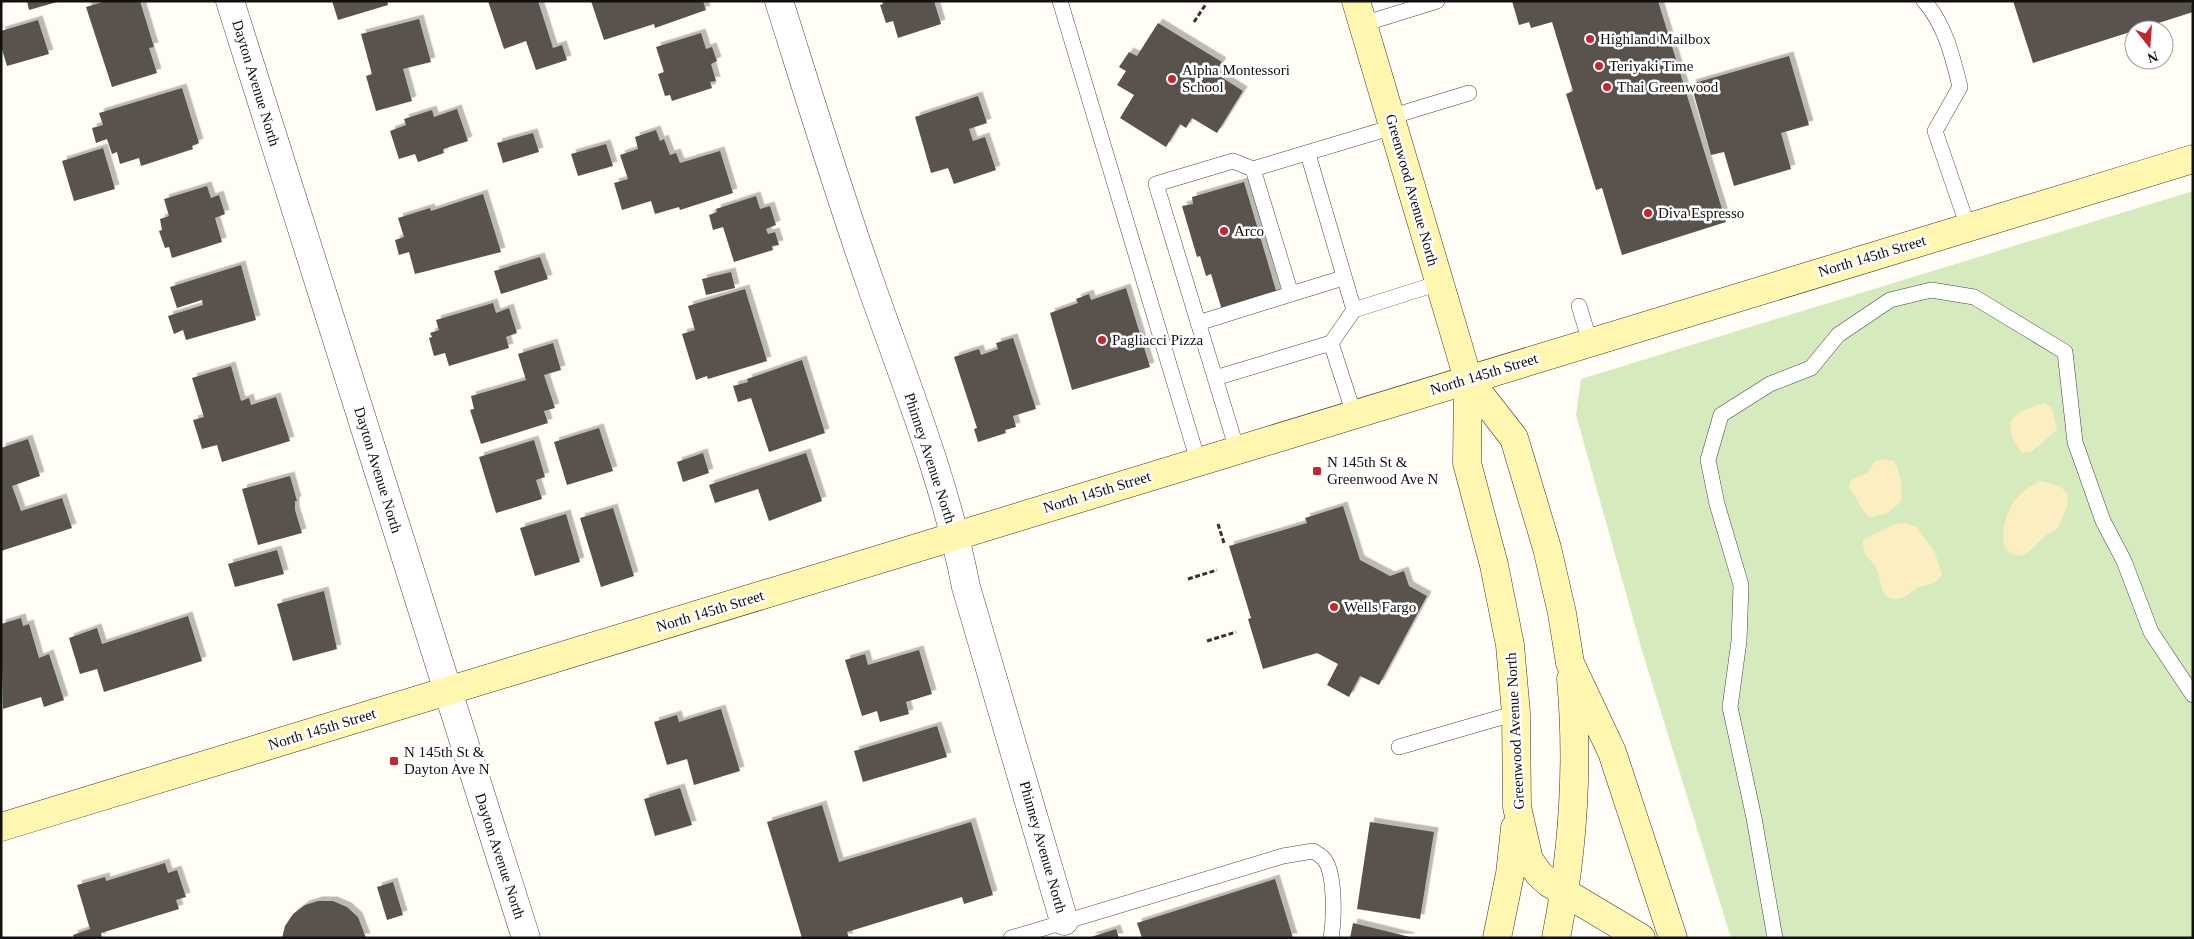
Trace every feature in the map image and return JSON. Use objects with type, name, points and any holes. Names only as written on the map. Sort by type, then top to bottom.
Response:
[{"type":"main road","name":"Greenwood Avenue North","points":[[1359,13],[1468,379],[1467,463],[1504,608],[1510,645],[1516,712],[1517,807],[1529,860],[1539,874],[1641,938]]},
{"type":"main road","name":"North 145th Street","points":[[1,827],[956,536],[1198,460],[2193,159]]},
{"type":"main road","name":"Greenwood Avenue North","points":[[1468,379],[1514,438],[1547,548],[1562,613],[1570,663],[1612,752],[1673,938]]},
{"type":"main road","points":[[1556,938],[1565,892],[1572,831],[1575,770],[1570,663]]},
{"type":"main road","points":[[1497,938],[1510,874],[1517,807]]},
{"type":"street","name":"Dayton Avenue North","points":[[230,1],[526,938]]},
{"type":"street","name":"Phinney Avenue North","points":[[779,1],[866,272],[944,494],[956,536],[966,587],[1064,921]]},
{"type":"lane","points":[[1060,1],[1198,460]]},
{"type":"lane","points":[[1359,13],[1437,1]]},
{"type":"lane","points":[[1924,1],[1934,11],[1952,53],[1960,87],[1935,131],[1968,227]]},
{"type":"lane","points":[[1236,450],[1156,184],[1233,162],[1253,169],[1308,154],[1469,93]]},
{"type":"lane","points":[[1308,154],[1343,278],[1354,310]]},
{"type":"lane","points":[[1253,169],[1292,294]]},
{"type":"lane","points":[[1198,324],[1343,278]]},
{"type":"lane","points":[[1215,378],[1331,343],[1354,310],[1439,283]]},
{"type":"lane","points":[[1775,938],[1754,818],[1730,706],[1739,641],[1741,585],[1717,504],[1708,460],[1721,415],[1770,384],[1812,368],[1838,335],[1890,300],[1931,290],[1974,297],[2065,352],[2075,442],[2103,521],[2124,562],[2151,632],[2193,695]]},
{"type":"lane","points":[[1579,306],[1590,342]]},
{"type":"lane","points":[[1331,343],[1354,414]]},
{"type":"lane","points":[[1399,747],[1516,712]]},
{"type":"lane","points":[[1011,938],[1283,856],[1313,851],[1323,858],[1328,868],[1332,896],[1331,938]]},
{"type":"path","points":[[1194,22],[1206,4]]},
{"type":"path","points":[[1218,524],[1224,543]]},
{"type":"path","points":[[1188,579],[1217,570]]},
{"type":"path","points":[[1207,641],[1236,632]]},
{"type":"green space","points":[[2193,191],[2193,938],[1731,938],[1643,654],[1576,415],[1581,379]]},
{"type":"sand","points":[[2044,403],[2052,408],[2057,430],[2031,452],[2022,453],[2011,433],[2010,426],[2012,420],[2023,411]]},
{"type":"sand","points":[[1884,459],[1894,461],[1898,471],[1901,481],[1901,502],[1886,514],[1869,517],[1863,511],[1849,488],[1851,480],[1868,472],[1875,461]]},
{"type":"sand","points":[[2040,481],[2060,486],[2067,493],[2068,504],[2058,528],[2046,535],[2025,555],[2015,555],[2008,551],[2004,544],[2004,525],[2007,515],[2018,496]]},
{"type":"sand","points":[[1905,523],[1917,527],[1935,553],[1942,575],[1935,582],[1916,588],[1903,598],[1896,599],[1884,593],[1877,570],[1864,551],[1863,540],[1895,524]]},
{"type":"building","points":[[27,1],[57,1],[57,2],[29,10]]},
{"type":"building","points":[[106,1],[140,1],[154,47],[149,48],[157,73],[112,87],[86,7]]},
{"type":"building","points":[[332,1],[387,1],[388,5],[338,20]]},
{"type":"building","points":[[488,1],[538,1],[553,48],[562,45],[567,60],[536,70],[526,41],[504,49]]},
{"type":"building","points":[[591,1],[703,1],[706,10],[655,28],[654,24],[604,40]]},
{"type":"building","points":[[882,1],[934,1],[941,24],[898,38],[893,21],[886,23],[880,5],[883,4]]},
{"type":"building","points":[[1512,1],[1658,1],[1726,222],[1622,255],[1602,188],[1596,190],[1566,94],[1573,91],[1552,22],[1531,28],[1529,22],[1519,25]]},
{"type":"building","points":[[2013,1],[2191,1],[2193,12],[2168,20],[2124,20],[2124,34],[2033,63]]},
{"type":"building","points":[[419,19],[431,62],[403,69],[412,101],[376,111],[366,76],[372,74],[361,34]]},
{"type":"building","points":[[38,20],[49,54],[7,66],[1,46],[1,31]]},
{"type":"building","name":"Alpha Montessori School","points":[[1158,23],[1222,62],[1215,73],[1243,91],[1217,133],[1192,118],[1186,128],[1180,124],[1166,147],[1120,118],[1134,95],[1117,85],[1126,71],[1119,67],[1129,52],[1137,56]]},
{"type":"building","points":[[701,33],[706,49],[712,47],[717,61],[711,64],[716,81],[710,82],[712,88],[672,101],[670,95],[665,96],[658,74],[664,72],[656,47]]},
{"type":"building","points":[[1789,56],[1809,125],[1781,133],[1791,169],[1734,186],[1724,152],[1711,155],[1691,84]]},
{"type":"building","points":[[182,88],[199,143],[192,146],[193,149],[141,166],[139,158],[120,164],[117,152],[112,154],[107,139],[96,143],[92,128],[103,125],[99,113]]},
{"type":"building","points":[[978,96],[987,123],[969,129],[973,141],[985,137],[996,170],[954,184],[948,168],[931,173],[915,117]]},
{"type":"building","points":[[457,109],[468,141],[443,149],[444,153],[418,162],[415,154],[399,159],[390,131],[406,125],[404,119],[432,110],[434,117]]},
{"type":"building","points":[[656,130],[660,141],[664,139],[670,155],[676,153],[680,163],[720,151],[733,193],[680,210],[679,207],[655,214],[651,201],[622,210],[614,183],[628,179],[620,155],[638,149],[635,137]]},
{"type":"building","points":[[533,133],[539,152],[503,163],[497,143]]},
{"type":"building","points":[[606,144],[613,166],[578,176],[571,154]]},
{"type":"building","points":[[103,148],[115,189],[74,201],[62,161]]},
{"type":"building","name":"Arco","points":[[1244,182],[1277,294],[1222,310],[1211,274],[1206,276],[1200,256],[1197,257],[1182,206],[1193,204],[1192,197]]},
{"type":"building","points":[[207,186],[211,198],[219,195],[225,214],[215,218],[222,242],[172,258],[169,247],[165,248],[159,231],[162,230],[160,219],[169,216],[164,199]]},
{"type":"building","points":[[483,194],[501,252],[415,274],[409,252],[399,255],[395,240],[404,237],[398,218],[430,208],[431,211]]},
{"type":"building","points":[[756,196],[760,209],[770,206],[776,225],[766,229],[768,234],[775,232],[779,245],[772,246],[773,250],[734,262],[723,227],[713,230],[709,215],[717,212],[716,209]]},
{"type":"building","points":[[540,257],[548,279],[501,294],[494,271]]},
{"type":"building","points":[[241,265],[256,320],[186,340],[183,330],[174,334],[168,316],[203,305],[202,300],[177,308],[170,287]]},
{"type":"building","points":[[731,272],[735,288],[706,295],[702,279]]},
{"type":"building","points":[[1126,288],[1150,367],[1072,390],[1050,313],[1078,303],[1076,299],[1089,294],[1091,300]]},
{"type":"building","points":[[745,289],[767,361],[708,379],[707,376],[696,380],[682,334],[695,330],[688,306]]},
{"type":"building","points":[[493,303],[496,313],[509,308],[517,333],[506,337],[509,348],[449,366],[445,353],[434,356],[429,338],[432,337],[430,333],[439,330],[436,320]]},
{"type":"building","points":[[1013,338],[1036,409],[1013,416],[1016,427],[1005,430],[1006,433],[978,442],[974,429],[977,428],[954,357],[979,349],[981,355],[998,349],[996,343]]},
{"type":"building","points":[[553,343],[561,370],[544,375],[555,408],[544,411],[548,423],[481,444],[470,410],[474,409],[471,396],[526,380],[518,354]]},
{"type":"building","points":[[802,360],[825,433],[769,452],[751,398],[738,402],[733,386],[748,382],[747,379]]},
{"type":"building","points":[[231,366],[241,401],[249,398],[251,405],[276,397],[290,441],[222,462],[217,445],[202,449],[193,420],[204,417],[192,378]]},
{"type":"building","points":[[599,428],[613,471],[567,485],[554,442]]},
{"type":"building","points":[[28,439],[40,476],[12,486],[21,511],[62,498],[72,528],[1,551],[1,448]]},
{"type":"building","points":[[534,440],[545,477],[536,480],[542,499],[496,513],[479,457]]},
{"type":"building","points":[[703,453],[709,473],[683,482],[677,462]]},
{"type":"building","points":[[806,453],[822,501],[769,521],[758,489],[715,503],[709,485]]},
{"type":"building","points":[[290,476],[297,501],[295,501],[295,510],[302,533],[258,545],[242,489]]},
{"type":"building","name":"Wells Fargo","points":[[1343,506],[1360,560],[1390,576],[1404,571],[1409,586],[1427,596],[1379,685],[1360,676],[1349,697],[1327,685],[1338,664],[1317,653],[1263,669],[1248,619],[1251,618],[1229,546],[1307,523],[1305,518]]},
{"type":"building","points":[[613,508],[634,576],[601,587],[580,518]]},
{"type":"building","points":[[566,514],[580,562],[535,576],[520,528]]},
{"type":"building","points":[[277,550],[284,574],[235,587],[228,564]]},
{"type":"building","points":[[324,591],[337,649],[293,661],[277,604]]},
{"type":"building","points":[[188,616],[202,661],[104,692],[97,669],[80,674],[69,638],[97,628],[102,644]]},
{"type":"building","points":[[21,618],[23,626],[29,624],[39,658],[49,654],[64,700],[44,707],[41,697],[3,709],[1,624]]},
{"type":"building","points":[[919,650],[932,694],[906,702],[909,714],[880,722],[877,711],[862,716],[845,660],[865,654],[868,665]]},
{"type":"building","points":[[721,709],[740,771],[694,785],[687,759],[667,765],[654,722],[677,715],[679,722]]},
{"type":"building","points":[[937,726],[947,757],[863,782],[854,751]]},
{"type":"building","points":[[680,788],[692,825],[655,836],[644,799]]},
{"type":"building","points":[[822,805],[839,862],[971,822],[993,895],[964,904],[962,897],[847,932],[849,938],[802,938],[767,822]]},
{"type":"building","points":[[1370,822],[1434,832],[1420,919],[1357,909]]},
{"type":"building","points":[[165,863],[168,873],[177,870],[186,897],[176,900],[179,909],[101,933],[102,938],[74,938],[73,935],[90,929],[77,885],[105,877],[106,881]]},
{"type":"building","points":[[1275,879],[1293,938],[1142,938],[1137,923]]},
{"type":"building","points":[[393,882],[403,915],[387,920],[377,887]]},
{"type":"building","points":[[318,901],[333,901],[347,907],[358,917],[366,938],[282,938],[285,926],[293,914],[305,905]]},
{"type":"building","points":[[1353,923],[1410,937],[1410,938],[1350,938]]},
{"type":"building","points":[[1116,929],[1119,938],[1091,938],[1091,937]]},
{"type":"place","name":"Highland Mailbox","points":[[1590,39]]},
{"type":"place","name":"Teriyaki Time","points":[[1599,66]]},
{"type":"place","name":"Alpha Montessori School","points":[[1172,79]]},
{"type":"place","name":"Thai Greenwood","points":[[1607,87]]},
{"type":"place","name":"Diva Espresso","points":[[1648,213]]},
{"type":"place","name":"Arco","points":[[1224,231]]},
{"type":"place","name":"Pagliacci Pizza","points":[[1102,340]]},
{"type":"place","name":"N 145th St & Greenwood Ave N","points":[[1317,471]]},
{"type":"place","name":"Wells Fargo","points":[[1334,607]]},
{"type":"place","name":"N 145th St & Dayton Ave N","points":[[394,761]]}]
